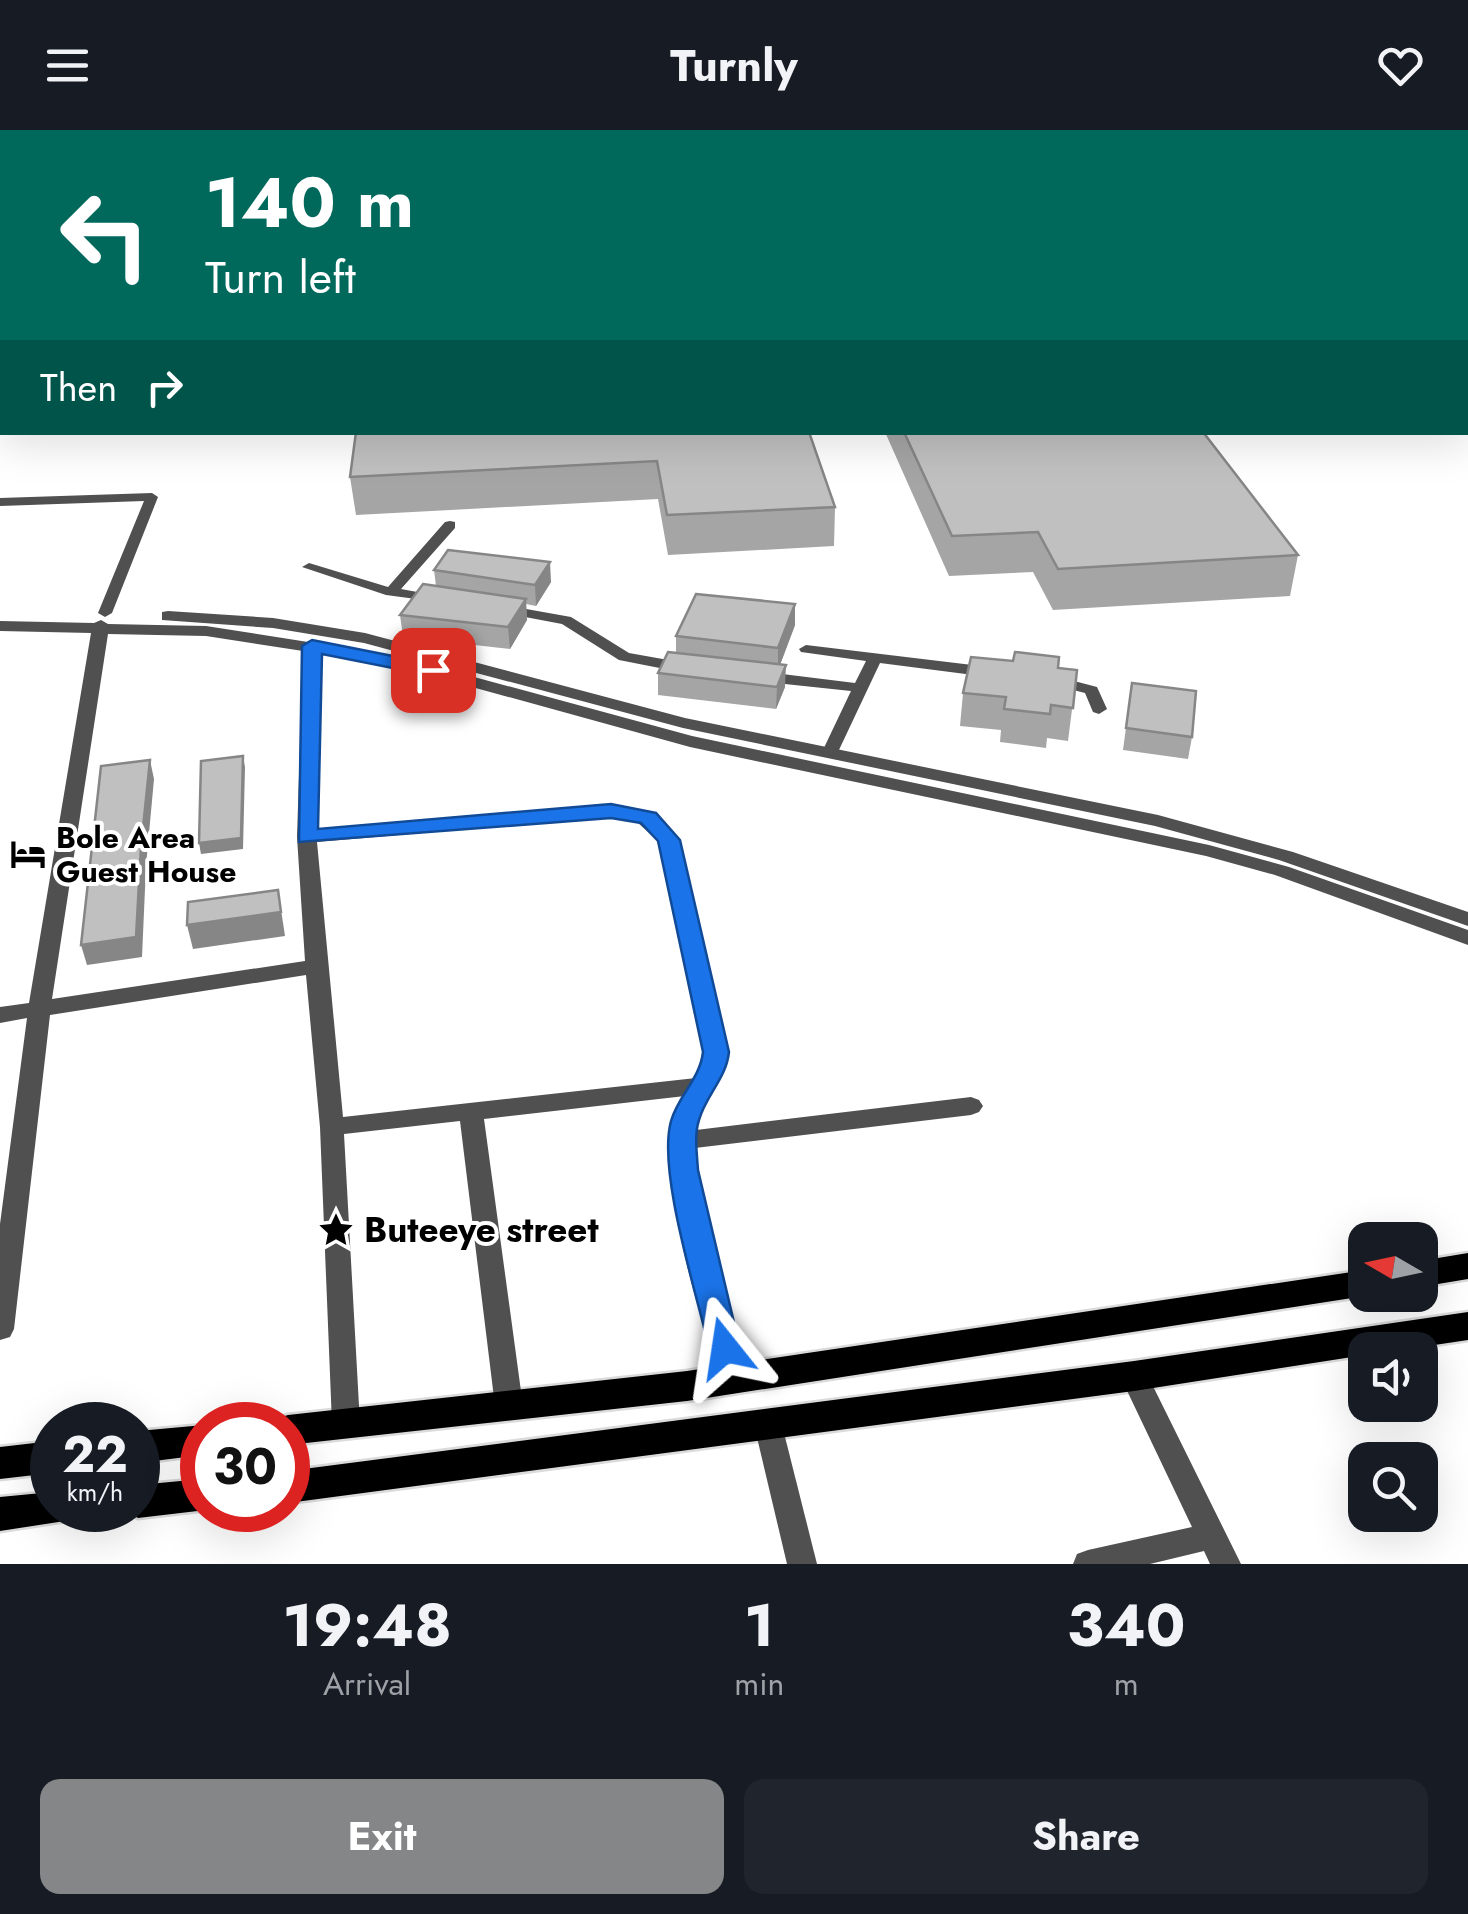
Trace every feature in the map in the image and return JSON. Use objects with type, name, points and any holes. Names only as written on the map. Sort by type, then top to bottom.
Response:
[{"type":"main road","points":[[1438,1271],[1468,1266]]},
{"type":"main road","points":[[310,1428],[734,1379],[1348,1286]]},
{"type":"main road","points":[[310,1485],[1134,1376],[1468,1326]]},
{"type":"main road","points":[[0,1462],[30,1459]]},
{"type":"main road","points":[[0,1514],[30,1512]]},
{"type":"street","points":[[0,613],[103,620],[312,646],[505,688],[690,741],[1209,851],[1282,871],[1468,938]]},
{"type":"street","points":[[0,626],[216,617],[323,629],[683,722],[1158,821],[1286,856],[1468,919]]},
{"type":"street","points":[[0,1329],[38,1009],[103,620]]},
{"type":"street","points":[[312,646],[307,837],[332,1127],[346,1424]]},
{"type":"street","points":[[307,837],[611,811],[648,818],[669,840],[716,1052],[706,1084],[685,1119],[684,1170],[711,1299],[734,1379]]},
{"type":"street","points":[[0,1015],[316,966]]},
{"type":"street","points":[[332,1127],[706,1084]]},
{"type":"street","points":[[682,1142],[971,1106]]},
{"type":"street","points":[[471,1111],[509,1406]]},
{"type":"street","points":[[1134,1376],[1226,1564]]},
{"type":"street","points":[[768,1425],[802,1564]]},
{"type":"street","points":[[1088,1564],[1212,1536]]},
{"type":"lane","points":[[0,502],[152,498],[103,620]]},
{"type":"lane","points":[[391,592],[450,525]]},
{"type":"lane","points":[[308,567],[391,592],[444,600]]},
{"type":"lane","points":[[480,605],[566,620],[608,649],[642,662],[709,671]]},
{"type":"lane","points":[[806,649],[1008,674]]},
{"type":"lane","points":[[830,752],[875,657]]},
{"type":"lane","points":[[747,675],[862,688]]},
{"type":"lane","points":[[1046,680],[1092,690],[1099,709]]},
{"type":"building","points":[[356,435],[810,435],[835,507],[667,515],[657,461],[350,477]]},
{"type":"building","points":[[905,435],[1205,435],[1298,555],[1058,569],[1038,532],[952,536]]},
{"type":"building","points":[[448,550],[550,562],[535,585],[434,570]]},
{"type":"building","points":[[423,584],[526,599],[508,627],[400,615]]},
{"type":"building","points":[[696,594],[795,604],[778,648],[676,636]]},
{"type":"building","points":[[668,652],[786,665],[777,687],[658,673]]},
{"type":"building","points":[[1015,652],[1059,657],[1058,668],[1077,670],[1073,708],[1051,705],[1050,714],[1004,709],[1006,697],[963,693],[971,657],[1013,661]]},
{"type":"building","points":[[1132,683],[1196,691],[1192,737],[1126,728]]},
{"type":"building","points":[[243,756],[241,838],[199,843],[201,761]]},
{"type":"building","points":[[150,760],[136,937],[81,945],[101,766]]},
{"type":"building","points":[[278,890],[281,912],[187,925],[188,902]]},
{"type":"place","name":"Bole Area Guest House","points":[[28,854]]},
{"type":"place","name":"Buteeye street","points":[[336,1230]]},
{"type":"route","points":[[433,670],[312,646],[307,837],[611,811],[633,812],[660,828],[669,840],[716,1052],[714,1067],[685,1119],[682,1142],[684,1170],[725,1348]]}]
